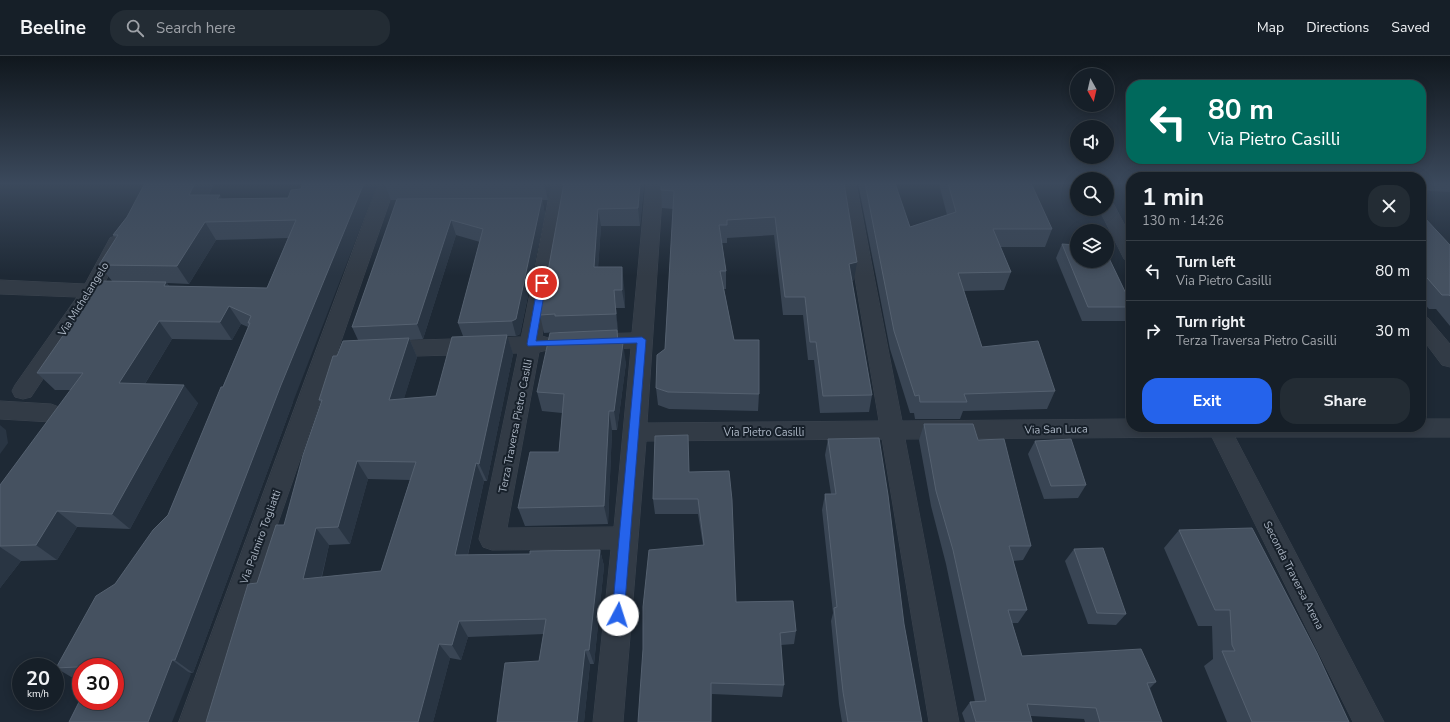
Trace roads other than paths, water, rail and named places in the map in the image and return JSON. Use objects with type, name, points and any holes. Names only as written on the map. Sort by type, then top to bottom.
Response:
[{"type":"street","name":"Via Palmiro Togliatti","points":[[194,722],[327,352],[383,214]]},
{"type":"street","name":"Terza Traversa Pietro Casilli","points":[[548,214],[531,344],[492,539],[625,538]]},
{"type":"street","points":[[608,722],[635,432],[652,214]]},
{"type":"street","points":[[854,214],[944,722]]},
{"type":"street","points":[[1112,216],[1126,245]]},
{"type":"street","name":"Via Michelangelo","points":[[23,391],[90,290],[124,230]]},
{"type":"street","points":[[0,287],[122,291]]},
{"type":"street","points":[[1426,329],[1450,360]]},
{"type":"street","points":[[327,352],[642,340]]},
{"type":"street","points":[[0,410],[51,413]]},
{"type":"street","name":"Via San Luca","points":[[893,431],[1126,428]]},
{"type":"street","points":[[1426,428],[1450,428]]},
{"type":"street","name":"Via Pietro Casilli","points":[[635,432],[893,431]]},
{"type":"street","name":"Seconda Traversa Arena","points":[[1221,432],[1369,722]]}]
